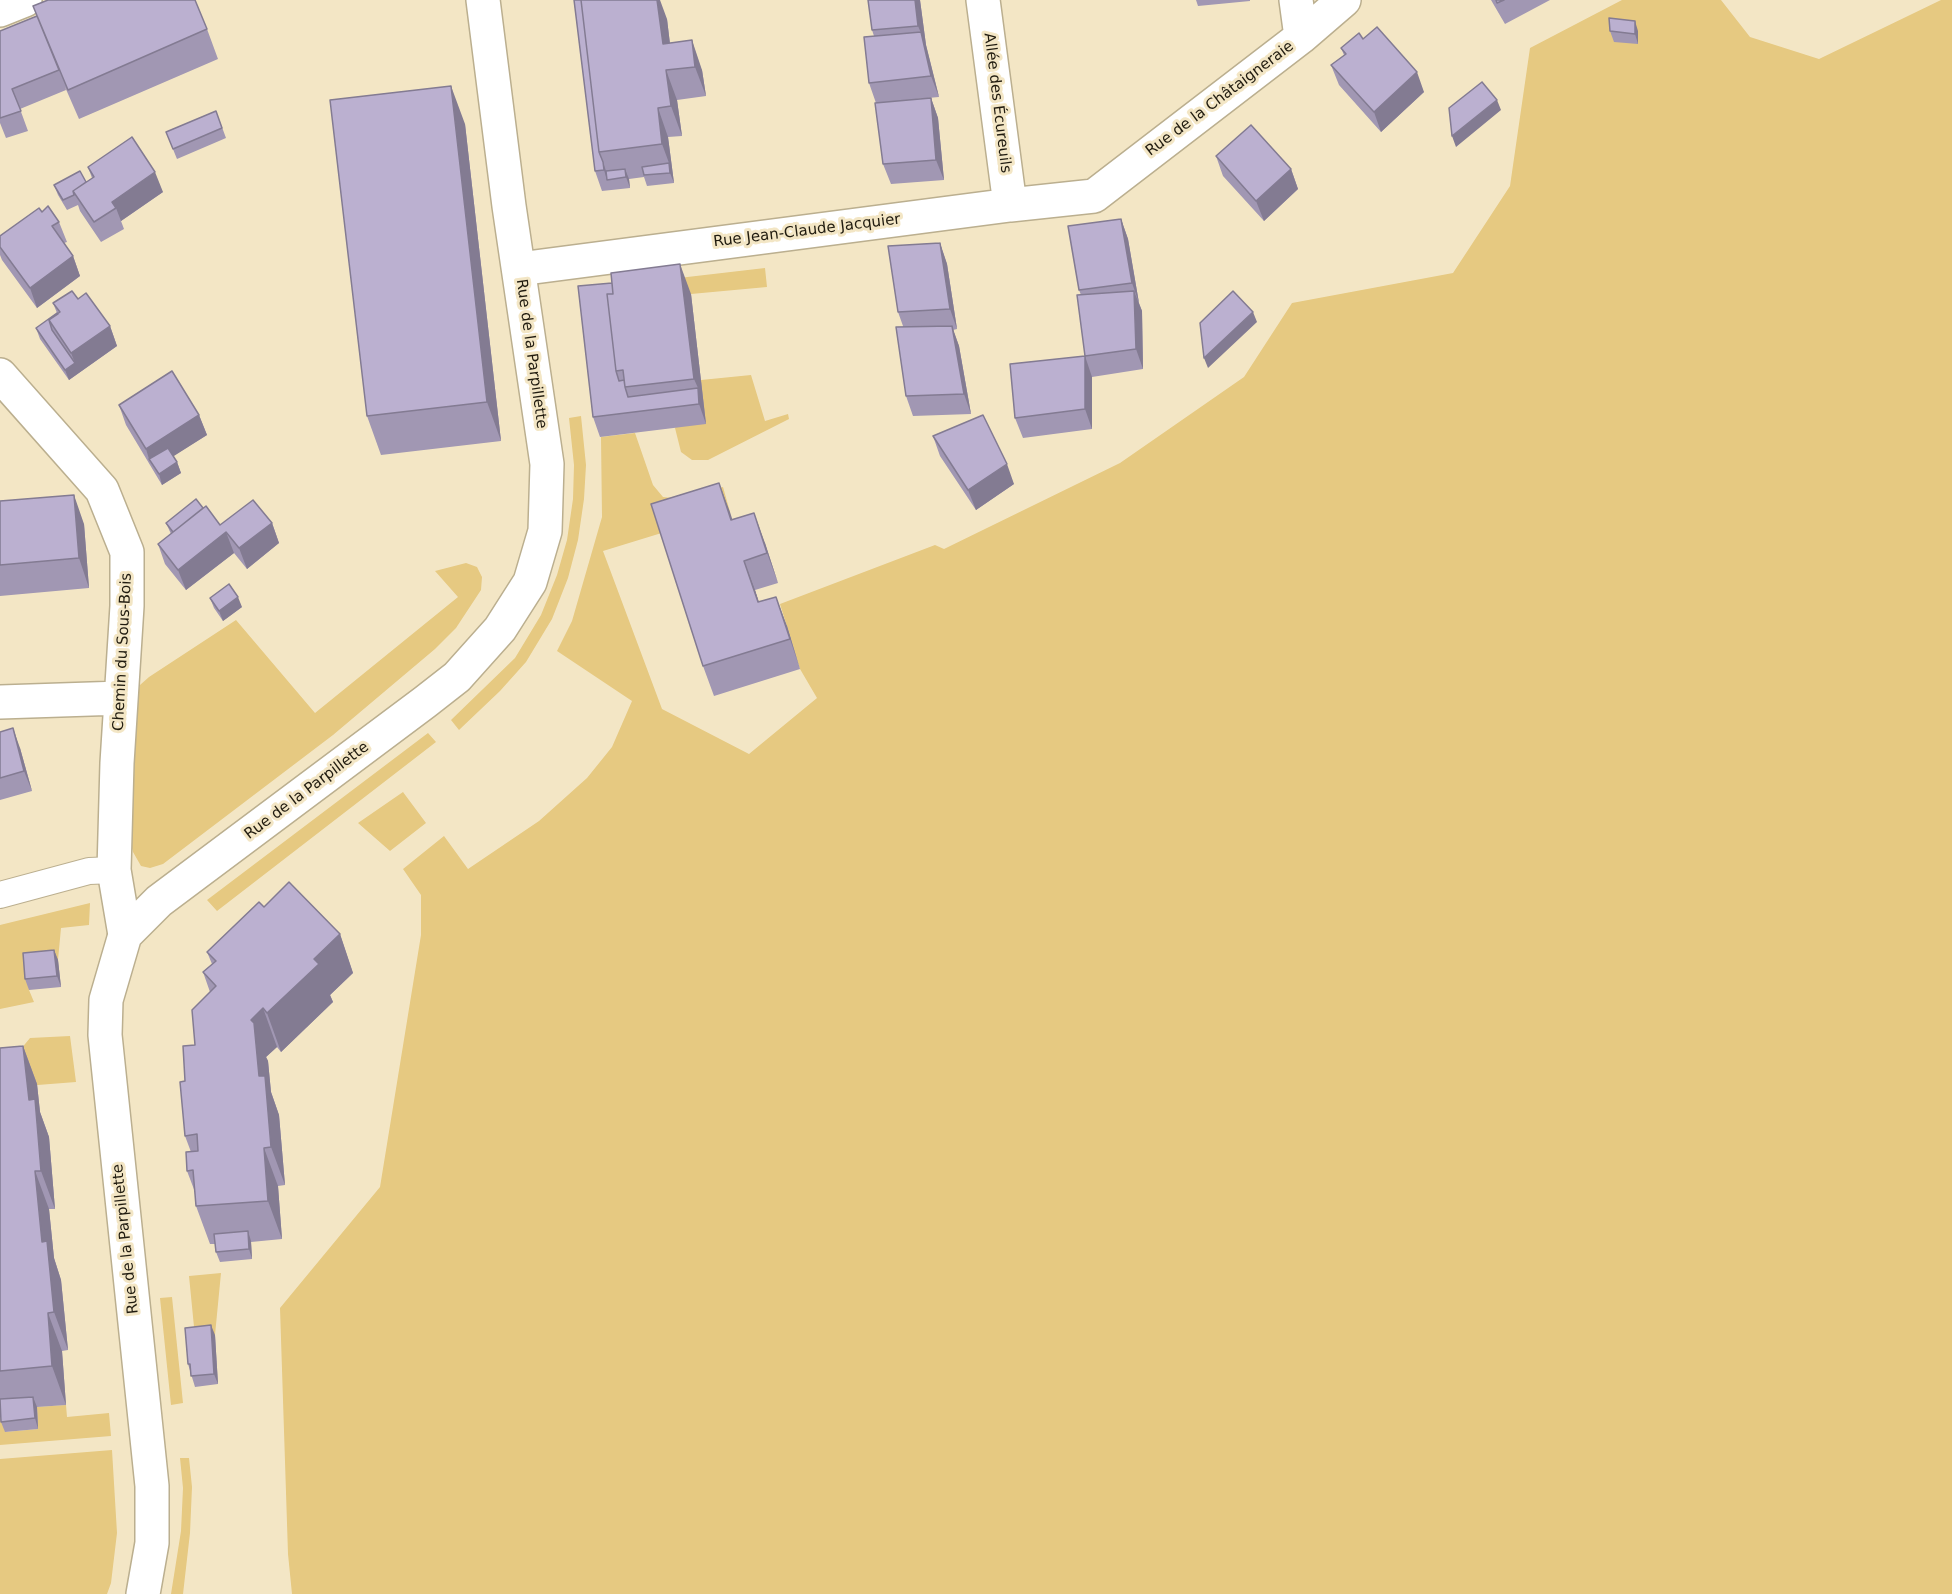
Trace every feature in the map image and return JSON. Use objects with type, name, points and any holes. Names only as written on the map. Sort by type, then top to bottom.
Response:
[{"type":"street","points":[[0,10],[25,0]]},
{"type":"street","name":"Rue de la Parpillette","points":[[143,1594],[152,1543],[152,1486],[105,1035],[106,1000],[125,935],[159,901],[457,677],[500,630],[530,582],[545,531],[547,464],[509,206],[483,0]]},
{"type":"street","name":"Allée des Écureuils","points":[[983,0],[1010,205]]},
{"type":"street","points":[[1296,0],[1301,37]]},
{"type":"street","name":"Rue de la Châtaigneraie","points":[[1094,196],[1301,37],[1344,0]]},
{"type":"street","name":"Rue Jean-Claude Jacquier","points":[[519,269],[1094,196]]},
{"type":"street","name":"Chemin du Sous-Bois","points":[[0,375],[102,490],[127,552],[127,606],[117,763],[114,870],[125,935]]},
{"type":"street","points":[[0,702],[121,699]]},
{"type":"street","points":[[0,895],[89,871],[114,870]]},
{"type":"shaded area","points":[[1622,0],[1721,0],[1750,37],[1819,59],[1941,0],[1952,0],[1952,1594],[292,1594],[288,1554],[280,1308],[380,1187],[421,935],[421,895],[403,869],[444,836],[468,869],[539,821],[587,778],[612,747],[632,701],[557,651],[572,621],[602,517],[601,437],[635,433],[653,485],[663,497],[672,498],[723,487],[730,512],[603,551],[662,709],[749,754],[817,698],[800,669],[780,604],[935,545],[944,549],[1120,463],[1244,377],[1292,303],[1453,273],[1510,186],[1530,48]]},
{"type":"shaded area","points":[[765,268],[767,287],[691,294],[584,289]]},
{"type":"shaded area","points":[[751,375],[765,421],[788,414],[789,419],[708,460],[692,460],[681,452],[675,428],[701,380]]},
{"type":"shaded area","points":[[581,416],[586,465],[584,499],[578,540],[568,578],[552,619],[526,662],[500,691],[459,730],[451,720],[515,658],[541,615],[557,575],[567,540],[573,499],[574,465],[569,418]]},
{"type":"shaded area","points":[[466,563],[477,567],[482,577],[481,590],[456,628],[435,649],[333,735],[163,864],[150,868],[141,866],[133,852],[130,840],[136,702],[140,685],[236,620],[315,713],[458,597],[435,571]]},
{"type":"shaded area","points":[[428,733],[436,742],[217,911],[207,900]]},
{"type":"shaded area","points":[[403,792],[426,823],[390,851],[358,823]]},
{"type":"shaded area","points":[[90,903],[89,925],[61,928],[58,960],[26,964],[29,990],[34,1002],[0,1009],[0,925]]},
{"type":"shaded area","points":[[70,1036],[76,1082],[12,1087],[11,1061],[30,1038]]},
{"type":"shaded area","points":[[221,1273],[215,1335],[195,1337],[189,1276]]},
{"type":"shaded area","points":[[172,1297],[183,1403],[171,1405],[160,1298]]},
{"type":"shaded area","points":[[66,1405],[67,1417],[109,1413],[111,1436],[0,1445],[0,1419],[4,1418],[5,1432],[38,1429],[37,1407]]},
{"type":"shaded area","points":[[112,1450],[117,1533],[111,1583],[107,1594],[0,1594],[0,1459]]},
{"type":"shaded area","points":[[180,1458],[189,1458],[192,1487],[190,1533],[183,1594],[171,1594],[181,1531],[183,1488]]},
{"type":"building","points":[[48,0],[195,0],[207,29],[68,90],[33,6]]},
{"type":"building","points":[[574,0],[581,0],[599,152],[604,170],[595,171]]},
{"type":"building","points":[[581,0],[657,0],[663,44],[692,40],[695,67],[666,70],[671,106],[658,108],[662,144],[599,152]]},
{"type":"building","points":[[868,0],[915,0],[918,26],[872,30]]},
{"type":"building","points":[[37,16],[59,70],[12,89],[21,111],[0,118],[0,31]]},
{"type":"building","points":[[1609,18],[1635,21],[1635,34],[1610,31]]},
{"type":"building","points":[[1377,27],[1417,72],[1374,112],[1331,65],[1346,54],[1341,48],[1359,33],[1363,39]]},
{"type":"building","points":[[921,32],[931,76],[869,83],[864,37]]},
{"type":"building","points":[[1482,82],[1497,100],[1452,136],[1449,108]]},
{"type":"building","points":[[451,86],[487,402],[367,416],[330,100]]},
{"type":"building","points":[[931,98],[936,160],[883,164],[875,103]]},
{"type":"building","points":[[216,111],[222,128],[173,149],[166,132]]},
{"type":"building","points":[[1251,125],[1291,169],[1256,201],[1216,156]]},
{"type":"building","points":[[132,137],[155,172],[112,202],[116,208],[94,222],[73,191],[94,177],[88,167]]},
{"type":"building","points":[[669,163],[670,173],[644,175],[642,167]]},
{"type":"building","points":[[625,169],[626,177],[607,180],[606,171]]},
{"type":"building","points":[[80,171],[86,182],[73,191],[74,195],[63,200],[54,185]]},
{"type":"building","points":[[48,206],[59,222],[52,226],[73,256],[30,288],[0,247],[0,236],[39,208],[42,212]]},
{"type":"building","points":[[1121,219],[1132,283],[1079,290],[1068,226]]},
{"type":"building","points":[[940,243],[950,309],[898,312],[888,246]]},
{"type":"building","points":[[680,264],[694,379],[625,387],[623,370],[616,371],[607,294],[613,294],[611,273]]},
{"type":"building","points":[[612,283],[613,294],[607,294],[616,371],[619,381],[624,380],[628,397],[698,388],[699,404],[593,417],[578,286]]},
{"type":"building","points":[[72,291],[78,299],[86,293],[110,326],[71,353],[49,320],[60,312],[53,303]]},
{"type":"building","points":[[1134,291],[1136,349],[1085,356],[1077,295]]},
{"type":"building","points":[[1233,291],[1253,312],[1204,358],[1200,323]]},
{"type":"building","points":[[57,313],[49,320],[52,330],[75,363],[65,370],[36,328]]},
{"type":"building","points":[[952,326],[964,394],[906,396],[896,327]]},
{"type":"building","points":[[1085,356],[1085,409],[1015,418],[1010,364]]},
{"type":"building","points":[[172,371],[199,415],[146,449],[119,405]]},
{"type":"building","points":[[983,415],[1007,464],[968,490],[933,436]]},
{"type":"building","points":[[168,448],[177,462],[159,474],[149,459]]},
{"type":"building","points":[[719,483],[731,520],[754,513],[767,553],[744,561],[758,602],[776,597],[790,639],[703,666],[651,504]]},
{"type":"building","points":[[74,495],[79,558],[0,565],[0,501]]},
{"type":"building","points":[[196,499],[203,508],[173,532],[166,523]]},
{"type":"building","points":[[253,500],[272,523],[239,548],[226,532],[178,570],[158,544],[206,506],[220,525]]},
{"type":"building","points":[[229,584],[238,597],[219,611],[210,598]]},
{"type":"building","points":[[13,728],[24,771],[0,778],[0,732]]},
{"type":"building","points":[[289,882],[340,934],[314,959],[319,964],[267,1013],[263,1008],[251,1020],[254,1023],[259,1076],[265,1076],[271,1147],[264,1148],[268,1201],[196,1206],[193,1170],[187,1171],[186,1152],[198,1151],[197,1134],[185,1136],[180,1082],[185,1081],[183,1046],[195,1045],[192,1010],[216,986],[203,972],[216,961],[207,952],[259,902],[264,907]]},
{"type":"building","points":[[54,950],[57,976],[25,979],[23,953]]},
{"type":"building","points":[[23,1046],[29,1100],[35,1099],[41,1171],[35,1171],[42,1242],[47,1241],[54,1312],[48,1313],[52,1366],[0,1371],[0,1048]]},
{"type":"building","points":[[248,1231],[249,1249],[216,1252],[214,1234]]},
{"type":"building","points":[[211,1325],[214,1374],[191,1376],[185,1328]]},
{"type":"building","points":[[33,1397],[35,1418],[1,1422],[0,1399]]}]
